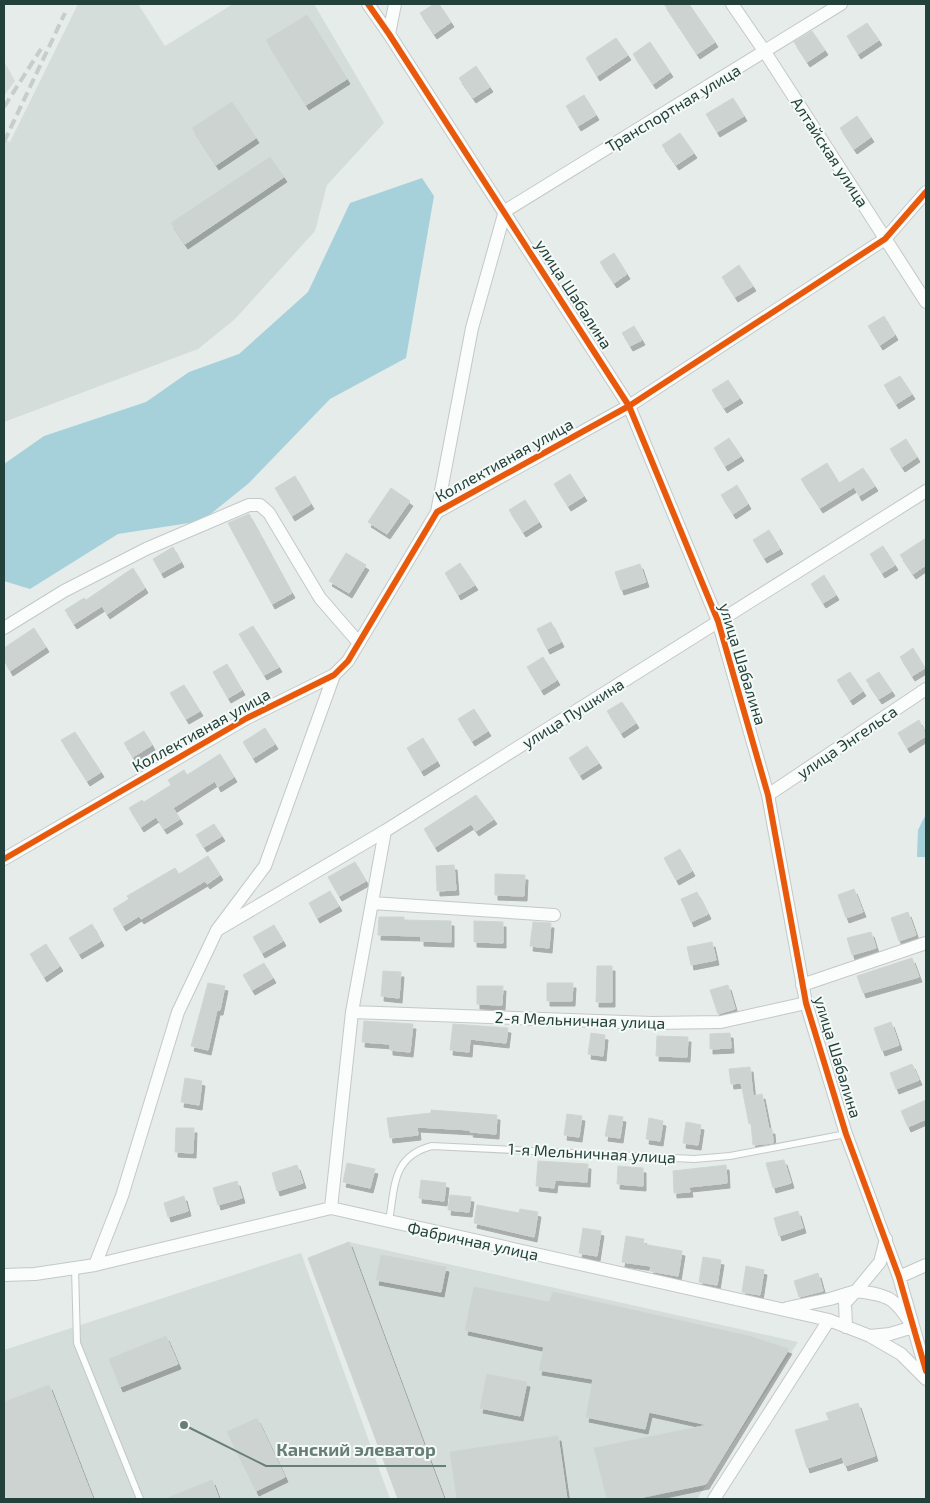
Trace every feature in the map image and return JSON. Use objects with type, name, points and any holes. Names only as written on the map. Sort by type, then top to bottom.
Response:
[{"type":"street","name":"улица Шабалина","points":[[368,4],[505,211],[630,406],[718,621],[768,795],[806,1002],[846,1134],[899,1277],[926,1371]]},
{"type":"street","points":[[389,34],[395,4]]},
{"type":"street","name":"Алтайская улица","points":[[732,4],[926,302]]},
{"type":"street","name":"Транспортная улица","points":[[505,211],[841,4]]},
{"type":"street","name":"Коллективная улица","points":[[4,858],[247,718],[334,675],[348,662],[437,512],[630,406],[886,239],[926,192]]},
{"type":"street","points":[[437,512],[472,328],[505,211]]},
{"type":"street","name":"улица Пушкина","points":[[217,930],[385,831],[926,490]]},
{"type":"street","points":[[4,628],[64,591],[146,549],[249,505],[260,505],[268,513],[320,598],[359,643]]},
{"type":"street","points":[[95,1265],[122,1196],[178,1012],[217,930],[265,866],[334,675]]},
{"type":"street","name":"улица Энгельса","points":[[768,795],[926,689]]},
{"type":"street","points":[[331,1208],[352,1012],[385,831]]},
{"type":"street","points":[[372,903],[554,915]]},
{"type":"street","points":[[802,985],[926,944]]},
{"type":"street","name":"2-я Мельничная улица","points":[[352,1012],[652,1023],[721,1022],[806,1002]]},
{"type":"street","name":"Фабричная улица","points":[[4,1275],[36,1274],[95,1265],[331,1208],[829,1320],[870,1336],[902,1354],[926,1379]]},
{"type":"street","points":[[846,1326],[845,1303],[880,1262],[886,1239]]},
{"type":"street","points":[[899,1277],[926,1265]]},
{"type":"street","points":[[782,1310],[856,1291],[876,1294],[898,1304],[913,1327],[890,1334],[870,1336]]},
{"type":"street","points":[[714,1499],[829,1320]]},
{"type":"lane","name":"1-я Мельничная улица","points":[[388,1222],[399,1169],[406,1158],[417,1150],[432,1146],[694,1159],[730,1156],[846,1134]]},
{"type":"lane","points":[[75,1268],[77,1343],[140,1499]]},
{"type":"shaded area","points":[[78,4],[138,4],[165,46],[233,4],[314,4],[384,123],[327,185],[315,231],[235,319],[198,349],[4,422],[4,140],[10,142]]},
{"type":"shaded area","points":[[4,61],[15,81],[4,96]]},
{"type":"shaded area","points":[[349,1242],[798,1342],[697,1499],[398,1499],[308,1258]]},
{"type":"shaded area","points":[[301,1253],[390,1499],[4,1499],[4,1350]]},
{"type":"water","points":[[422,178],[434,196],[406,358],[330,399],[249,483],[202,521],[118,534],[30,589],[4,581],[4,464],[44,436],[146,402],[189,372],[239,354],[308,292],[350,203]]},
{"type":"water","points":[[926,814],[926,857],[917,857],[918,830]]},
{"type":"building","points":[[434,4],[439,4],[451,22],[434,34],[420,13]]},
{"type":"building","points":[[664,4],[689,4],[715,42],[697,54]]},
{"type":"building","points":[[307,15],[347,79],[306,105],[266,40]]},
{"type":"building","points":[[867,23],[879,40],[858,54],[847,36]]},
{"type":"building","points":[[812,31],[825,50],[807,62],[794,42]]},
{"type":"building","points":[[616,38],[628,55],[597,76],[586,58]]},
{"type":"building","points":[[650,42],[670,72],[653,84],[633,54]]},
{"type":"building","points":[[476,66],[490,87],[473,98],[459,78]]},
{"type":"building","points":[[584,95],[596,115],[578,126],[566,106]]},
{"type":"building","points":[[733,98],[744,116],[717,132],[706,114]]},
{"type":"building","points":[[232,102],[256,138],[216,165],[192,128]]},
{"type":"building","points":[[857,116],[871,137],[854,149],[840,128]]},
{"type":"building","points":[[680,133],[694,153],[676,165],[662,145]]},
{"type":"building","points":[[270,157],[284,177],[185,244],[171,223]]},
{"type":"building","points":[[614,253],[627,274],[614,283],[600,262]]},
{"type":"building","points":[[739,265],[753,286],[735,297],[722,277]]},
{"type":"building","points":[[884,316],[895,335],[880,345],[868,326]]},
{"type":"building","points":[[634,326],[642,340],[630,346],[622,333]]},
{"type":"building","points":[[900,376],[912,394],[896,404],[884,385]]},
{"type":"building","points":[[728,380],[740,398],[724,408],[712,390]]},
{"type":"building","points":[[729,438],[741,456],[725,466],[714,448]]},
{"type":"building","points":[[906,439],[917,457],[902,467],[890,449]]},
{"type":"building","points":[[827,463],[839,483],[863,468],[875,486],[859,496],[854,487],[820,508],[801,479]]},
{"type":"building","points":[[570,474],[584,496],[568,506],[554,484]]},
{"type":"building","points":[[295,476],[311,504],[292,516],[275,488]]},
{"type":"building","points":[[737,485],[748,504],[733,514],[721,495]]},
{"type":"building","points":[[391,488],[410,501],[387,534],[368,522]]},
{"type":"building","points":[[525,500],[539,522],[523,532],[509,510]]},
{"type":"building","points":[[249,514],[292,593],[272,604],[228,523]]},
{"type":"building","points":[[769,530],[780,549],[764,558],[753,540]]},
{"type":"building","points":[[926,538],[926,565],[913,574],[900,555]]},
{"type":"building","points":[[883,546],[895,565],[882,573],[870,554]]},
{"type":"building","points":[[173,547],[181,562],[161,573],[153,559]]},
{"type":"building","points":[[346,553],[366,565],[349,593],[329,581]]},
{"type":"building","points":[[460,563],[475,585],[458,595],[445,573]]},
{"type":"building","points":[[640,564],[646,582],[621,590],[615,572]]},
{"type":"building","points":[[133,568],[145,588],[107,614],[102,606],[74,624],[65,610],[84,598],[86,600]]},
{"type":"building","points":[[824,575],[836,595],[823,603],[811,584]]},
{"type":"building","points":[[551,622],[561,642],[547,649],[537,629]]},
{"type":"building","points":[[253,626],[279,667],[264,675],[239,634]]},
{"type":"building","points":[[34,628],[46,647],[10,671],[4,660],[4,648]]},
{"type":"building","points":[[913,648],[925,668],[912,676],[900,657]]},
{"type":"building","points":[[543,657],[557,680],[541,690],[527,667]]},
{"type":"building","points":[[227,664],[242,690],[228,698],[213,672]]},
{"type":"building","points":[[850,672],[863,691],[850,700],[837,680]]},
{"type":"building","points":[[879,672],[892,691],[879,699],[866,680]]},
{"type":"building","points":[[184,685],[200,711],[186,719],[170,693]]},
{"type":"building","points":[[622,702],[636,723],[621,733],[607,711]]},
{"type":"building","points":[[474,709],[488,731],[472,741],[458,719]]},
{"type":"building","points":[[919,720],[926,736],[907,748],[898,733]]},
{"type":"building","points":[[265,728],[275,744],[253,758],[243,742]]},
{"type":"building","points":[[144,731],[152,745],[133,757],[124,743]]},
{"type":"building","points":[[75,732],[101,772],[87,781],[61,740]]},
{"type":"building","points":[[423,738],[437,761],[421,771],[407,748]]},
{"type":"building","points":[[587,746],[599,763],[580,775],[569,758]]},
{"type":"building","points":[[220,754],[234,777],[218,787],[215,781],[173,808],[180,819],[164,829],[156,817],[141,827],[129,808],[142,800],[144,802],[171,785],[168,780],[184,770],[187,775]]},
{"type":"building","points":[[476,795],[494,819],[476,831],[471,824],[435,847],[424,829]]},
{"type":"building","points":[[214,824],[222,836],[204,847],[196,835]]},
{"type":"building","points":[[680,849],[692,871],[676,880],[664,858]]},
{"type":"building","points":[[208,856],[220,875],[207,884],[205,881],[141,919],[139,916],[123,926],[113,909],[129,899],[127,896],[175,868],[179,874]]},
{"type":"building","points":[[355,862],[366,881],[339,896],[328,877]]},
{"type":"building","points":[[454,865],[456,890],[437,891],[436,866]]},
{"type":"building","points":[[495,874],[525,875],[524,896],[495,895]]},
{"type":"building","points":[[854,889],[863,912],[846,918],[838,895]]},
{"type":"building","points":[[330,891],[339,906],[317,918],[309,903]]},
{"type":"building","points":[[697,892],[708,914],[691,922],[681,899]]},
{"type":"building","points":[[908,912],[916,935],[899,941],[891,918]]},
{"type":"building","points":[[379,917],[404,917],[404,920],[451,921],[451,942],[421,941],[421,936],[378,935]]},
{"type":"building","points":[[474,921],[503,922],[503,943],[474,942]]},
{"type":"building","points":[[533,922],[551,923],[549,948],[530,946]]},
{"type":"building","points":[[92,924],[101,941],[79,954],[69,938]]},
{"type":"building","points":[[274,925],[283,941],[262,953],[253,937]]},
{"type":"building","points":[[871,932],[876,948],[852,955],[847,938]]},
{"type":"building","points":[[712,942],[716,960],[691,965],[687,947]]},
{"type":"building","points":[[46,944],[60,966],[44,977],[30,954]]},
{"type":"building","points":[[912,958],[919,977],[863,993],[857,976]]},
{"type":"building","points":[[264,963],[273,978],[252,990],[243,975]]},
{"type":"building","points":[[597,966],[612,966],[612,1002],[596,1002]]},
{"type":"building","points":[[383,971],[401,972],[399,998],[381,996]]},
{"type":"building","points":[[208,983],[225,986],[220,1010],[217,1010],[208,1050],[191,1046]]},
{"type":"building","points":[[547,983],[573,983],[572,1001],[547,1001]]},
{"type":"building","points":[[728,985],[735,1009],[718,1014],[710,990]]},
{"type":"building","points":[[477,986],[503,986],[502,1005],[477,1004]]},
{"type":"building","points":[[364,1021],[413,1024],[410,1052],[390,1050],[390,1044],[362,1042]]},
{"type":"building","points":[[891,1022],[899,1045],[882,1051],[874,1028]]},
{"type":"building","points":[[453,1024],[508,1028],[506,1043],[470,1039],[469,1052],[450,1050]]},
{"type":"building","points":[[591,1033],[605,1035],[603,1056],[588,1054]]},
{"type":"building","points":[[730,1033],[731,1048],[710,1049],[710,1034]]},
{"type":"building","points":[[657,1036],[688,1037],[687,1057],[656,1056]]},
{"type":"building","points":[[912,1064],[919,1080],[896,1089],[890,1073]]},
{"type":"building","points":[[750,1067],[753,1096],[762,1094],[769,1129],[772,1129],[773,1143],[753,1145],[751,1123],[749,1124],[741,1083],[731,1084],[729,1069]]},
{"type":"building","points":[[185,1078],[202,1081],[199,1105],[181,1102]]},
{"type":"building","points":[[926,1100],[926,1119],[908,1127],[901,1111]]},
{"type":"building","points":[[431,1110],[497,1115],[496,1134],[470,1132],[471,1130],[417,1127],[418,1135],[390,1138],[387,1118],[431,1113]]},
{"type":"building","points":[[567,1114],[582,1116],[579,1137],[564,1135]]},
{"type":"building","points":[[609,1115],[623,1117],[620,1138],[605,1136]]},
{"type":"building","points":[[649,1118],[663,1121],[660,1141],[646,1139]]},
{"type":"building","points":[[686,1122],[701,1125],[698,1145],[683,1143]]},
{"type":"building","points":[[176,1128],[194,1128],[193,1153],[175,1152]]},
{"type":"building","points":[[784,1160],[791,1183],[773,1188],[766,1163]]},
{"type":"building","points":[[538,1161],[588,1164],[587,1182],[555,1180],[554,1188],[536,1186]]},
{"type":"building","points":[[347,1163],[375,1169],[370,1188],[343,1182]]},
{"type":"building","points":[[297,1165],[303,1183],[277,1191],[272,1173]]},
{"type":"building","points":[[726,1165],[727,1183],[689,1187],[690,1192],[674,1193],[673,1171]]},
{"type":"building","points":[[618,1166],[643,1168],[643,1186],[617,1184]]},
{"type":"building","points":[[421,1180],[446,1183],[444,1201],[419,1198]]},
{"type":"building","points":[[237,1181],[242,1198],[218,1205],[213,1188]]},
{"type":"building","points":[[450,1195],[471,1197],[469,1212],[448,1210]]},
{"type":"building","points":[[184,1196],[188,1211],[168,1217],[164,1203]]},
{"type":"building","points":[[477,1205],[519,1213],[520,1209],[538,1212],[534,1237],[474,1223]]},
{"type":"building","points":[[798,1211],[803,1228],[779,1236],[774,1218]]},
{"type":"building","points":[[583,1228],[601,1231],[597,1256],[579,1253]]},
{"type":"building","points":[[626,1236],[644,1239],[643,1244],[682,1251],[678,1276],[650,1271],[651,1266],[622,1262]]},
{"type":"building","points":[[349,1242],[444,1499],[398,1499],[308,1258]]},
{"type":"building","points":[[381,1255],[446,1267],[441,1292],[376,1280]]},
{"type":"building","points":[[703,1257],[721,1260],[717,1285],[699,1282]]},
{"type":"building","points":[[746,1266],[764,1270],[760,1295],[742,1292]]},
{"type":"building","points":[[818,1273],[823,1291],[799,1297],[794,1281]]},
{"type":"building","points":[[474,1287],[549,1302],[553,1292],[749,1336],[789,1349],[706,1484],[634,1499],[607,1499],[594,1448],[708,1425],[649,1412],[645,1429],[586,1417],[593,1379],[539,1370],[544,1347],[465,1330]]},
{"type":"building","points":[[166,1336],[178,1364],[120,1387],[109,1359]]},
{"type":"building","points":[[487,1374],[527,1382],[520,1416],[480,1408]]},
{"type":"building","points":[[49,1385],[93,1499],[7,1499],[4,1492],[4,1402]]},
{"type":"building","points":[[858,1403],[875,1456],[845,1466],[842,1457],[807,1468],[795,1430],[829,1420],[826,1413]]},
{"type":"building","points":[[257,1418],[285,1477],[256,1491],[227,1432]]},
{"type":"building","points":[[558,1436],[567,1499],[457,1499],[450,1452]]},
{"type":"building","points":[[212,1480],[219,1499],[165,1499]]},
{"type":"railway","points":[[4,142],[65,13]]},
{"type":"railway","points":[[4,107],[41,49]]},
{"type":"cycle path","points":[[368,4],[629,406],[718,621],[768,795],[806,1003],[846,1134],[899,1277],[926,1371]]},
{"type":"cycle path","points":[[4,859],[247,718],[334,675],[348,661],[437,512],[629,406],[885,239],[926,192]]},
{"type":"place","name":"Канский элеватор","points":[[184,1425]]}]
